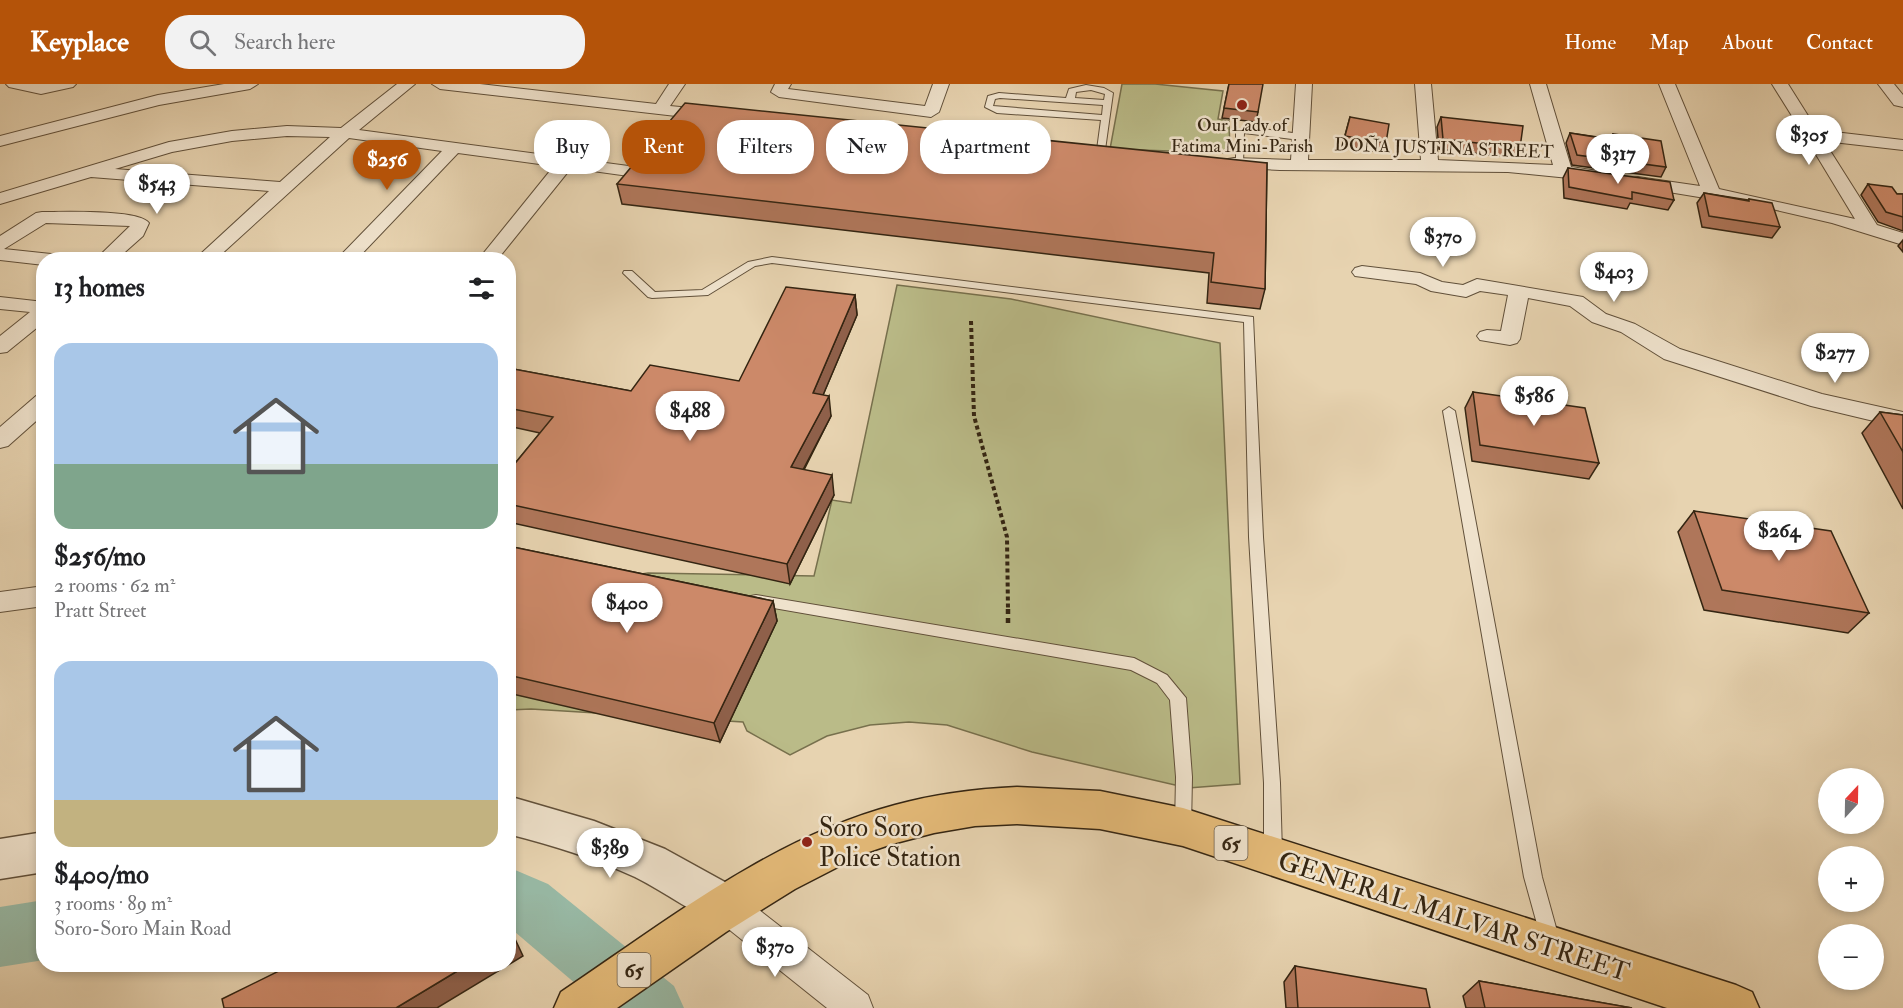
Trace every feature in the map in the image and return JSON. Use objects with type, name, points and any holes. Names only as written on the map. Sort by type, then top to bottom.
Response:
[{"type":"highway","name":"GENERAL MALVAR STREET","points":[[728,907],[789,869],[853,838],[914,819],[979,806],[1040,803],[1102,809],[1183,827],[1736,1008]]},
{"type":"highway","name":"65","points":[[577,1008],[728,907]]},
{"type":"street","points":[[14,84],[41,89],[68,84]]},
{"type":"street","points":[[0,141],[158,100],[250,84]]},
{"type":"street","points":[[211,252],[345,133],[407,84]]},
{"type":"street","points":[[440,84],[730,117]]},
{"type":"street","points":[[660,109],[677,84]]},
{"type":"street","points":[[783,84],[779,92],[931,112],[941,84]]},
{"type":"street","points":[[1299,164],[1304,84]]},
{"type":"street","points":[[1423,84],[1430,164]]},
{"type":"street","points":[[1538,84],[1563,171]]},
{"type":"street","points":[[1667,84],[1711,192]]},
{"type":"street","points":[[1780,84],[1809,134],[1870,228]]},
{"type":"street","points":[[1886,84],[1900,102],[1903,102]]},
{"type":"street","points":[[0,199],[156,150],[219,138],[287,131],[345,133],[534,159]]},
{"type":"street","points":[[1809,134],[1903,145]]},
{"type":"street","points":[[353,252],[454,148]]},
{"type":"street","points":[[1078,156],[1106,157]]},
{"type":"street","name":"DOÑA JUSTINA STREET","points":[[1216,162],[1430,164],[1563,171],[1711,192],[1870,228],[1903,239]]},
{"type":"street","points":[[84,172],[284,187]]},
{"type":"street","points":[[494,252],[557,174]]},
{"type":"street","points":[[0,244],[36,220],[48,216],[130,220],[140,223],[136,232],[113,252]]},
{"type":"street","points":[[0,254],[36,258]]},
{"type":"street","points":[[1362,272],[1420,279],[1438,287],[1466,291],[1477,285],[1576,301],[1599,318],[1628,327],[1672,354],[1819,401],[1903,420]]},
{"type":"street","points":[[1487,336],[1510,339],[1519,291]]},
{"type":"street","points":[[0,303],[36,308]]},
{"type":"street","points":[[0,347],[36,316]]},
{"type":"street","points":[[0,440],[36,408]]},
{"type":"street","points":[[0,602],[36,597]]},
{"type":"street","points":[[516,817],[566,831],[628,853],[703,891],[728,907],[855,1008]]},
{"type":"street","points":[[0,859],[36,853]]},
{"type":"lane","points":[[1105,118],[997,110],[989,107],[991,98],[996,95],[1070,100],[1074,89],[1101,90],[1109,93],[1105,118],[1106,157]]},
{"type":"lane","points":[[1239,163],[1240,131],[1249,130],[1300,137]]},
{"type":"lane","points":[[628,273],[652,295],[704,293],[752,264],[772,260],[1249,319],[1256,537],[1272,783],[1273,857]]},
{"type":"lane","points":[[1449,411],[1533,877],[1552,947]]},
{"type":"lane","points":[[741,597],[1134,664],[1162,679],[1178,698],[1184,777],[1183,827]]},
{"type":"path","points":[[971,321],[974,416],[1007,537],[1009,643]]},
{"type":"green space","points":[[1122,84],[1155,84],[1223,91],[1218,119],[1229,121],[1230,153],[1110,149]]},
{"type":"green space","points":[[897,285],[1011,299],[1220,343],[1240,784],[1188,788],[1032,752],[947,725],[909,722],[870,725],[827,736],[790,755],[747,731],[743,722],[516,710],[516,589],[566,586],[648,573],[814,576],[832,500],[851,503]]},
{"type":"building","name":"Our Lady of Fatima Mini-Parish","points":[[1229,84],[1263,84],[1258,112],[1224,108]]},
{"type":"building","points":[[685,103],[850,120],[826,120],[826,174],[908,174],[908,126],[920,127],[920,174],[1051,174],[1051,141],[1267,163],[1265,289],[1211,282],[1214,253],[617,184],[625,174],[705,174],[705,120],[671,120]]},
{"type":"building","points":[[1350,117],[1389,124],[1386,143],[1345,136]]},
{"type":"building","points":[[1441,117],[1523,126],[1520,148],[1443,139]]},
{"type":"building","points":[[1570,133],[1614,140],[1613,134],[1661,141],[1666,167],[1577,155]]},
{"type":"building","points":[[1568,168],[1670,182],[1674,200],[1632,192],[1632,199],[1569,187]]},
{"type":"building","points":[[1868,184],[1892,187],[1897,194],[1903,194],[1903,217],[1886,212]]},
{"type":"building","points":[[1704,193],[1772,203],[1780,227],[1709,216]]},
{"type":"building","points":[[786,287],[855,295],[813,393],[829,396],[791,467],[832,475],[787,564],[516,506],[516,462],[553,417],[516,410],[516,369],[631,391],[650,365],[739,381]]},
{"type":"building","points":[[1473,392],[1585,408],[1599,463],[1480,445]]},
{"type":"building","points":[[1880,412],[1903,415],[1903,452]]},
{"type":"building","points":[[1694,511],[1831,531],[1869,613],[1722,590]]},
{"type":"building","points":[[516,548],[773,601],[714,723],[516,677]]},
{"type":"building","points":[[1295,966],[1426,989],[1430,1008],[1298,1008]]},
{"type":"building","points":[[277,972],[456,972],[396,1008],[224,1008],[222,999]]},
{"type":"building","points":[[1479,981],[1632,1008],[1485,1008]]},
{"type":"waterway","points":[[516,899],[527,904],[652,1008]]},
{"type":"waterway","points":[[0,937],[36,931]]},
{"type":"place","name":"Our Lady of Fatima Mini-Parish","points":[[1242,105]]},
{"type":"place","name":"Soro Soro Police Station","points":[[807,842]]}]
